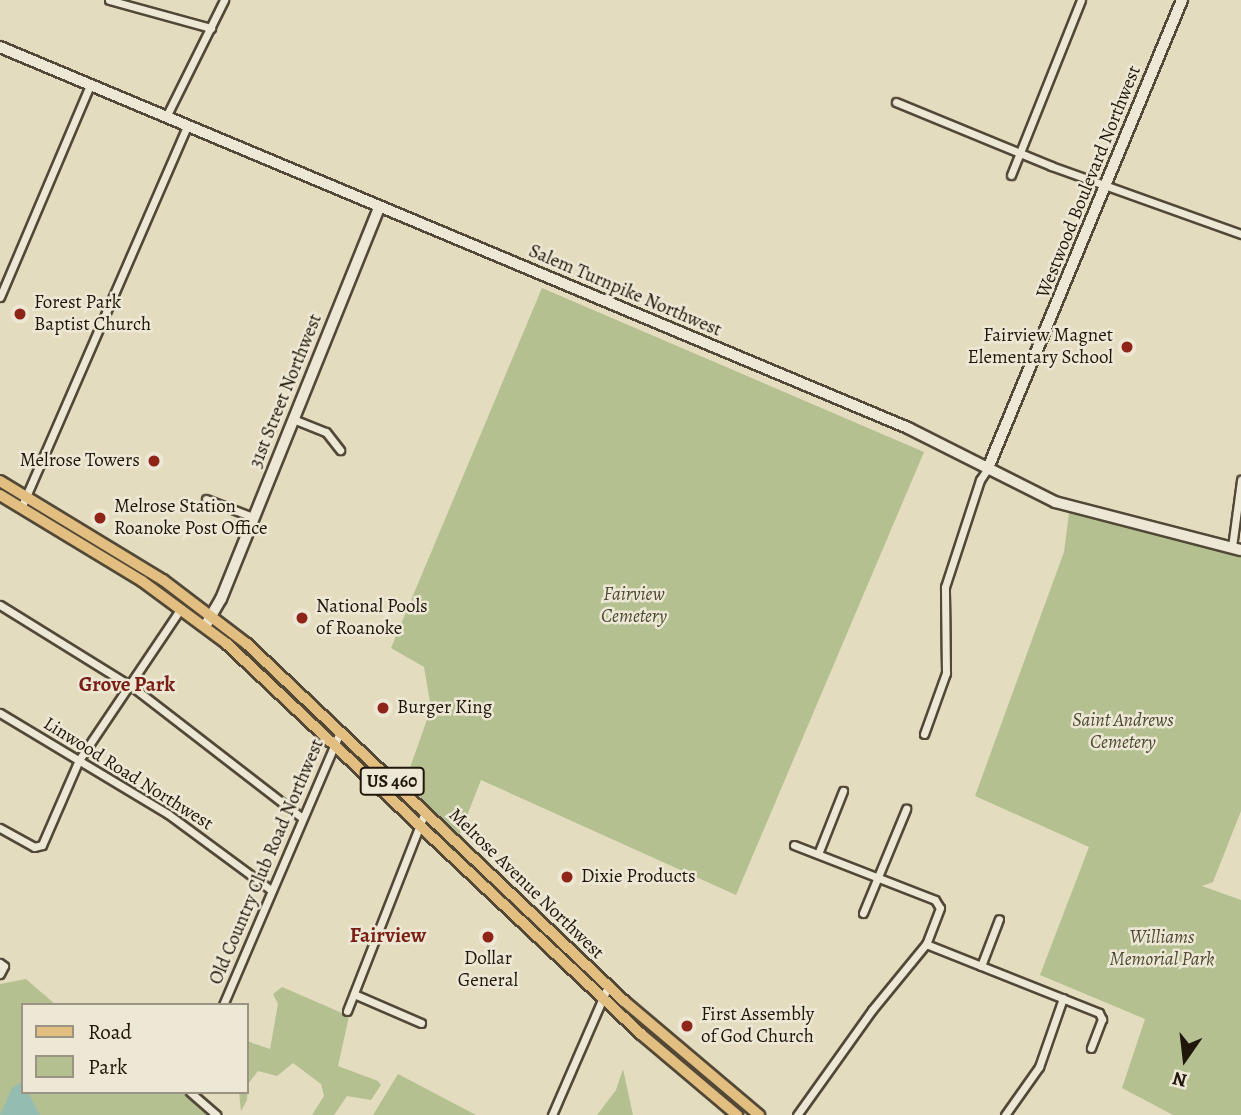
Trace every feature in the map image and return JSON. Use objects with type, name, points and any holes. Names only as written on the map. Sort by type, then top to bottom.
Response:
[{"type":"main road","name":"Melrose Avenue Northwest","points":[[0,481],[155,574],[212,615],[340,732],[608,986],[759,1115]]},
{"type":"main road","name":"Melrose Avenue Northwest","points":[[0,495],[181,608],[205,626],[334,743],[601,997],[737,1115]]},
{"type":"street","points":[[166,117],[224,0]]},
{"type":"street","points":[[1011,175],[1081,0]]},
{"type":"street","name":"Westwood Boulevard Northwest","points":[[924,734],[946,675],[945,587],[980,480],[988,468],[1182,0]]},
{"type":"street","points":[[114,1],[211,28]]},
{"type":"street","name":"Salem Turnpike Northwest","points":[[0,47],[908,428],[1070,508],[1236,548]]},
{"type":"street","points":[[0,297],[90,85]]},
{"type":"street","points":[[896,102],[1106,187],[1241,234]]},
{"type":"street","points":[[20,508],[187,126]]},
{"type":"street","name":"31st Street Northwest","points":[[205,626],[253,517],[379,207]]},
{"type":"street","points":[[293,419],[326,432],[340,450]]},
{"type":"street","points":[[1236,548],[1241,480]]},
{"type":"street","points":[[206,499],[253,517]]},
{"type":"street","points":[[0,605],[130,685],[301,817]]},
{"type":"street","points":[[0,828],[39,847],[79,760],[181,608]]},
{"type":"street","name":"Linwood Road Northwest","points":[[0,713],[169,814],[271,890]]},
{"type":"street","name":"Old Country Club Road Northwest","points":[[224,1003],[301,817],[340,732]]},
{"type":"street","points":[[818,854],[844,791]]},
{"type":"street","points":[[863,914],[906,809]]},
{"type":"street","points":[[346,1011],[425,812]]},
{"type":"street","points":[[794,845],[937,901],[940,908],[926,944],[872,1010],[797,1115]]},
{"type":"street","points":[[981,965],[999,919]]},
{"type":"street","points":[[926,944],[1101,1015],[1091,1048]]},
{"type":"street","points":[[0,974],[2,964]]},
{"type":"street","points":[[552,1115],[608,986]]},
{"type":"street","points":[[354,994],[421,1023]]},
{"type":"street","points":[[1005,1115],[1039,1067],[1063,998]]},
{"type":"street","points":[[192,1094],[216,1115]]},
{"type":"green space","name":"Fairview Cemetery","points":[[542,288],[924,452],[736,895],[481,780],[459,836],[405,782],[431,708],[424,667],[391,648]]},
{"type":"green space","name":"Saint Andrews Cemetery","points":[[1069,513],[1241,554],[1241,811],[1213,882],[1202,886],[1241,900],[1241,1115],[1173,1115],[1122,1088],[1145,1019],[1040,975],[1089,847],[975,796],[1064,552]]},
{"type":"green space","points":[[26,979],[54,1003],[21,1003],[21,1094],[188,1094],[212,1115],[0,1115],[0,984]]},
{"type":"green space","points":[[282,987],[349,1016],[338,1066],[378,1081],[381,1085],[371,1100],[347,1096],[334,1115],[312,1115],[324,1096],[321,1084],[293,1063],[277,1076],[258,1071],[248,1084],[248,1041],[270,1049],[278,1004],[273,994]]},
{"type":"green space","points":[[623,1069],[633,1115],[597,1115],[616,1090]]},
{"type":"green space","points":[[398,1074],[476,1115],[373,1115]]},
{"type":"green space","points":[[239,1094],[247,1094],[247,1100],[241,1111]]},
{"type":"water","points":[[21,1082],[21,1094],[29,1094],[40,1115],[0,1115],[12,1088]]},
{"type":"place","name":"Forest Park Baptist Church","points":[[20,314]]},
{"type":"place","name":"Fairview Magnet Elementary School","points":[[1127,347]]},
{"type":"place","name":"Melrose Towers","points":[[154,461]]},
{"type":"place","name":"Melrose Station Roanoke Post Office","points":[[100,518]]},
{"type":"place","name":"National Pools of Roanoke","points":[[302,618]]},
{"type":"place","name":"Burger King","points":[[383,708]]},
{"type":"place","name":"Dixie Products","points":[[567,877]]},
{"type":"place","name":"Dollar General","points":[[488,937]]},
{"type":"place","name":"First Assembly of God Church","points":[[687,1026]]},
{"type":"district","name":"Grove Park","points":[[127,684]]},
{"type":"district","name":"Fairview","points":[[388,935]]},
{"type":"park label","name":"Williams Memorial Park","points":[[1162,949]]}]
